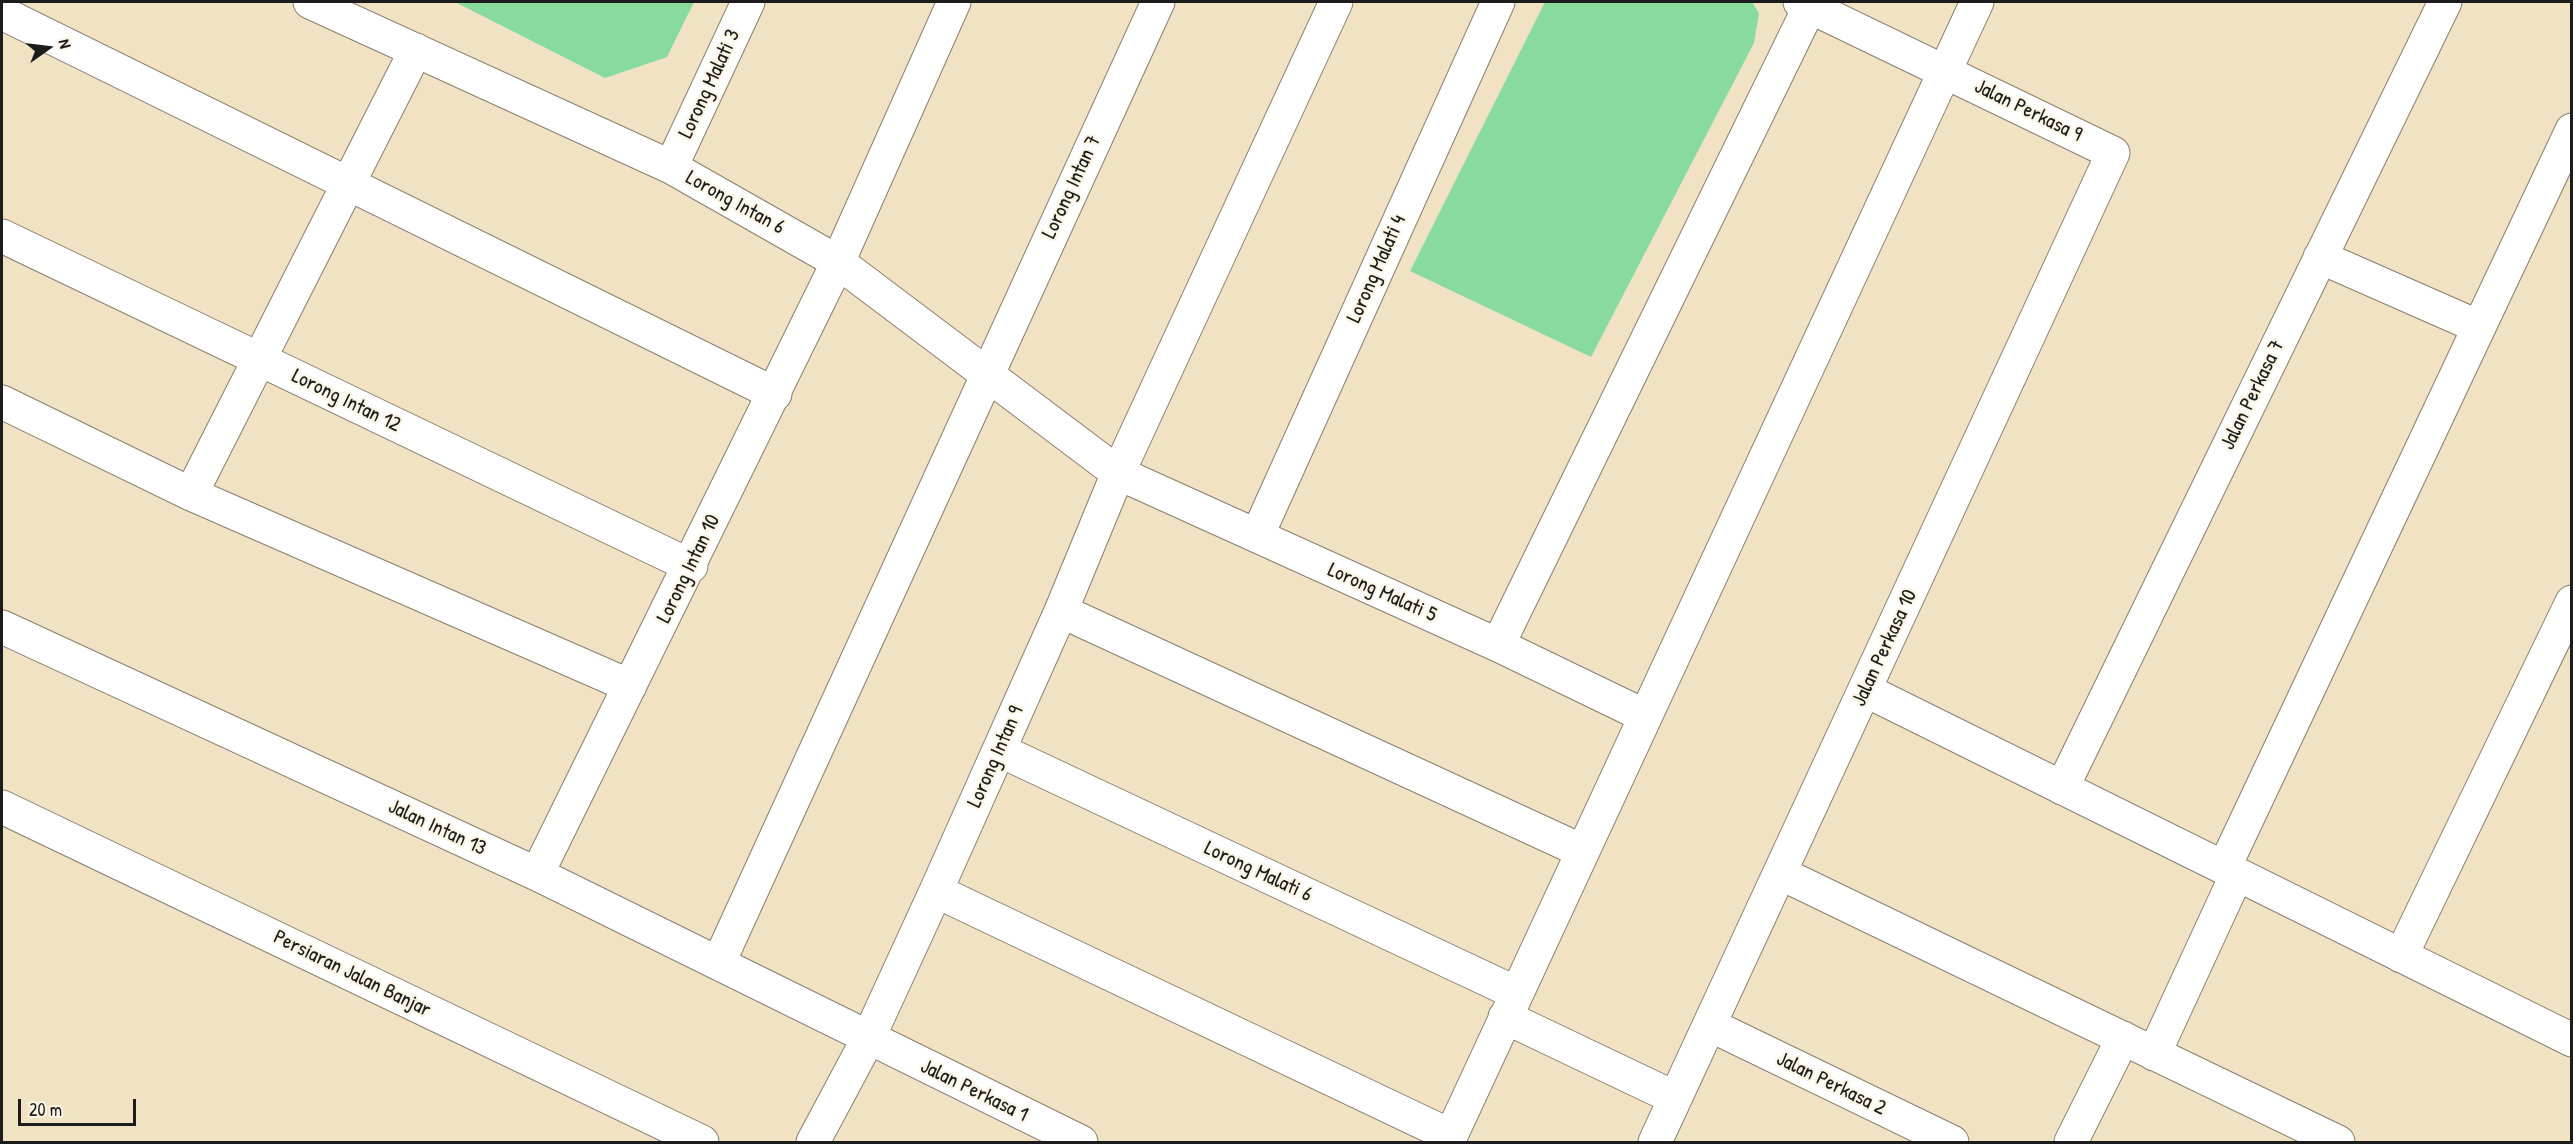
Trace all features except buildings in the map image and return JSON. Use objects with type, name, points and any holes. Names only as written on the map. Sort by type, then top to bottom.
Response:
[{"type":"street","name":"Lorong Malati 3","points":[[671,167],[748,2]]},
{"type":"street","name":"Lorong Intan 10","points":[[537,874],[775,394],[838,262],[954,2]]},
{"type":"street","name":"Lorong Intan 7","points":[[719,962],[1158,2]]},
{"type":"street","name":"Lorong Intan 9","points":[[813,1143],[868,1039],[936,891],[1061,611],[1118,473],[1336,2]]},
{"type":"street","name":"Lorong Malati 4","points":[[1257,536],[1498,2]]},
{"type":"street","points":[[936,891],[1449,1139],[1943,69],[1977,2]]},
{"type":"street","name":"Jalan Perkasa 7","points":[[2062,788],[2445,2]]},
{"type":"street","name":"Lorong Intan 6","points":[[320,4],[671,167],[838,262],[1118,473]]},
{"type":"street","points":[[1498,645],[1805,4],[1943,69]]},
{"type":"street","points":[[2,13],[775,394]]},
{"type":"street","points":[[191,494],[416,50]]},
{"type":"street","name":"Jalan Perkasa 9","points":[[1943,69],[2113,153]]},
{"type":"street","points":[[2154,1054],[2230,871],[2571,130]]},
{"type":"street","name":"Jalan Perkasa 10","points":[[1655,1143],[2113,153]]},
{"type":"street","name":"Lorong Intan 12","points":[[2,236],[691,566]]},
{"type":"street","points":[[2320,257],[2479,327]]},
{"type":"street","points":[[2,402],[191,494],[630,686]]},
{"type":"street","name":"Lorong Malati 5","points":[[1118,473],[1498,645],[1645,716]]},
{"type":"street","points":[[2401,956],[2571,602]]},
{"type":"street","points":[[1061,611],[1582,851]]},
{"type":"street","name":"Jalan Intan 13","points":[[2,627],[537,874],[719,962],[868,1039]]},
{"type":"street","points":[[1865,690],[2571,1040]]},
{"type":"street","name":"Lorong Malati 6","points":[[999,750],[1511,1005],[1676,1098]]},
{"type":"street","name":"Persiaran Jalan Banjar","points":[[2,807],[702,1143]]},
{"type":"street","points":[[1780,873],[2338,1143]]},
{"type":"street","name":"Jalan Perkasa 2","points":[[1710,1025],[1952,1143]]},
{"type":"street","points":[[2071,1143],[2122,1038]]},
{"type":"street","name":"Jalan Perkasa 1","points":[[868,1039],[1081,1143]]},
{"type":"green space","points":[[455,2],[694,2],[667,57],[605,78]]},
{"type":"green space","points":[[1545,2],[1752,2],[1759,13],[1754,43],[1591,357],[1410,271]]}]
